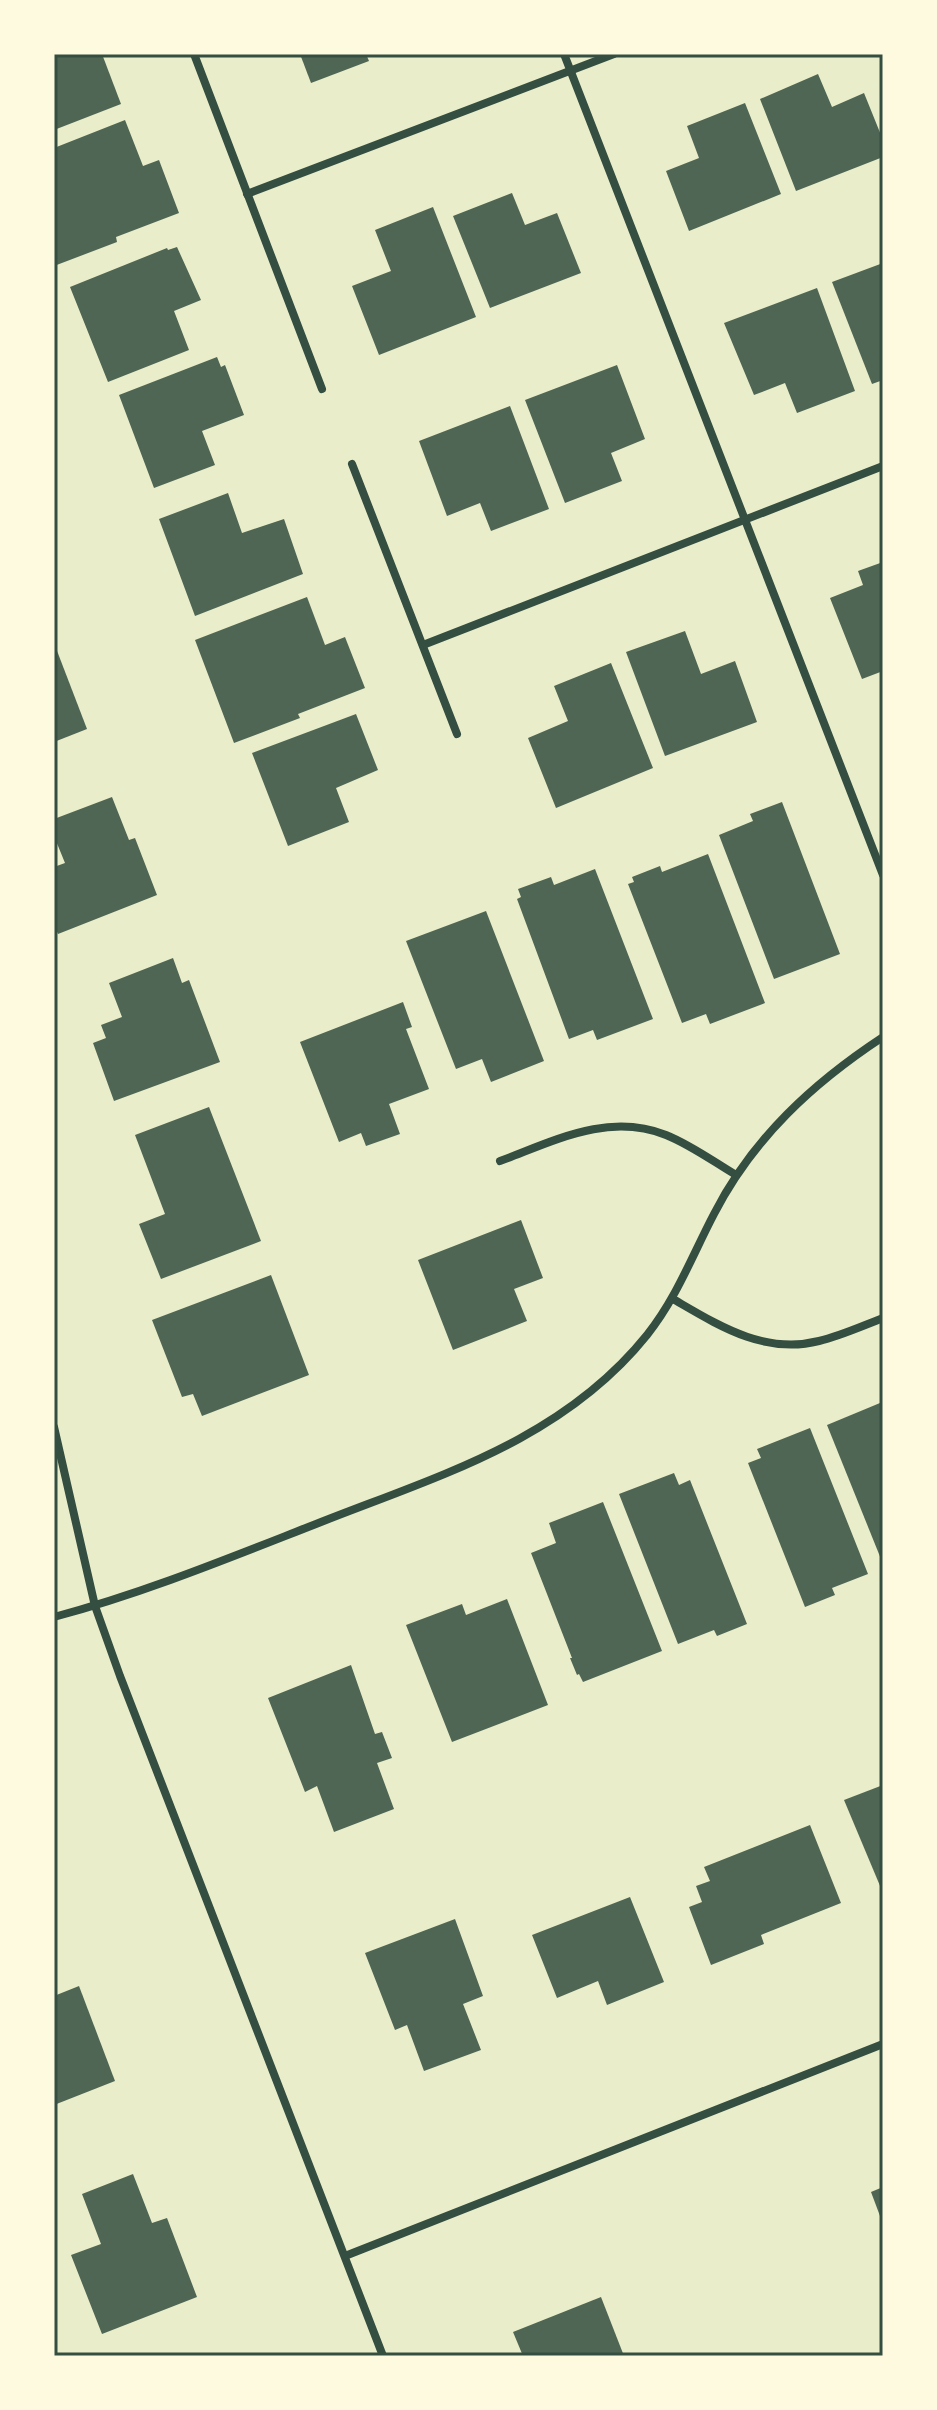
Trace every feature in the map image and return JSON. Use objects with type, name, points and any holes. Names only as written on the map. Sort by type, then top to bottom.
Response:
[{"type":"street","points":[[194,54],[322,389]]},
{"type":"street","points":[[564,54],[883,875]]},
{"type":"street","points":[[247,194],[614,54]]},
{"type":"street","points":[[352,464],[457,734]]},
{"type":"street","points":[[423,645],[883,466]]},
{"type":"street","points":[[54,1617],[171,1581],[477,1460],[533,1432],[572,1407],[621,1365],[673,1299],[714,1215],[758,1144],[783,1116],[849,1060],[883,1037]]},
{"type":"street","points":[[500,1161],[596,1127],[632,1126],[669,1136],[736,1175]]},
{"type":"street","points":[[673,1299],[733,1331],[776,1345],[818,1342],[883,1318]]},
{"type":"street","points":[[54,1427],[95,1606],[383,2356]]},
{"type":"street","points":[[345,2256],[883,2044]]},
{"type":"building","points":[[54,54],[102,54],[121,104],[54,130]]},
{"type":"building","points":[[300,54],[366,54],[369,61],[311,83]]},
{"type":"building","points":[[818,74],[832,107],[864,93],[883,140],[883,157],[796,191],[760,99]]},
{"type":"building","points":[[745,103],[781,194],[689,231],[666,171],[699,158],[687,126]]},
{"type":"building","points":[[125,120],[143,166],[159,160],[179,213],[116,237],[117,242],[54,266],[54,148]]},
{"type":"building","points":[[512,193],[525,225],[557,213],[581,273],[490,308],[453,216]]},
{"type":"building","points":[[433,207],[476,317],[379,355],[352,286],[391,271],[375,230]]},
{"type":"building","points":[[177,247],[201,300],[174,311],[189,350],[108,382],[70,287],[167,248]]},
{"type":"building","points":[[883,263],[883,380],[872,384],[832,282]]},
{"type":"building","points":[[817,288],[855,391],[797,413],[785,383],[754,395],[724,323]]},
{"type":"building","points":[[217,357],[221,367],[225,365],[244,415],[202,431],[215,465],[154,488],[119,395]]},
{"type":"building","points":[[617,365],[645,439],[611,453],[622,481],[565,503],[525,400]]},
{"type":"building","points":[[510,406],[549,509],[491,531],[480,503],[447,516],[419,441]]},
{"type":"building","points":[[228,493],[242,533],[284,519],[303,574],[195,616],[159,519]]},
{"type":"building","points":[[883,562],[883,671],[862,679],[830,598],[863,585],[858,571]]},
{"type":"building","points":[[307,597],[325,645],[345,637],[365,688],[298,714],[300,718],[234,743],[195,640]]},
{"type":"building","points":[[685,631],[701,674],[735,661],[757,722],[665,756],[626,652]]},
{"type":"building","points":[[54,643],[87,729],[54,742]]},
{"type":"building","points":[[611,663],[653,768],[556,808],[528,738],[568,721],[554,686]]},
{"type":"building","points":[[356,714],[378,770],[336,788],[349,822],[288,846],[252,753]]},
{"type":"building","points":[[112,797],[129,840],[135,838],[157,895],[58,934],[54,925],[54,867],[65,863],[54,836],[54,819]]},
{"type":"building","points":[[782,802],[840,954],[774,979],[719,835],[753,821],[750,814]]},
{"type":"building","points":[[708,854],[765,1003],[710,1024],[706,1014],[682,1023],[628,884],[634,882],[632,877],[660,866],[662,872]]},
{"type":"building","points":[[595,869],[653,1019],[597,1040],[593,1030],[569,1039],[517,899],[521,897],[518,889],[551,877],[554,885]]},
{"type":"building","points":[[486,911],[544,1061],[491,1082],[482,1059],[456,1069],[406,941]]},
{"type":"building","points":[[173,958],[182,983],[189,980],[220,1062],[114,1101],[93,1043],[106,1038],[101,1025],[122,1017],[109,983]]},
{"type":"building","points":[[403,1002],[412,1027],[406,1029],[429,1089],[389,1104],[400,1134],[366,1146],[361,1133],[339,1142],[300,1042]]},
{"type":"building","points":[[209,1107],[261,1241],[161,1279],[139,1224],[165,1214],[135,1135]]},
{"type":"building","points":[[521,1220],[543,1278],[514,1289],[527,1321],[453,1350],[418,1260]]},
{"type":"building","points":[[271,1275],[309,1375],[202,1416],[193,1394],[182,1397],[152,1320]]},
{"type":"building","points":[[880,1403],[883,1412],[883,1564],[827,1425]]},
{"type":"building","points":[[810,1428],[868,1574],[832,1588],[835,1595],[805,1607],[748,1463],[761,1458],[757,1449]]},
{"type":"building","points":[[674,1473],[679,1485],[690,1480],[747,1624],[717,1636],[714,1630],[678,1644],[619,1494]]},
{"type":"building","points":[[603,1502],[662,1651],[583,1682],[570,1658],[531,1553],[556,1543],[549,1523]]},
{"type":"building","points":[[507,1599],[548,1705],[452,1742],[406,1625],[462,1604],[466,1615]]},
{"type":"building","points":[[351,1665],[375,1734],[382,1732],[392,1758],[377,1763],[394,1809],[334,1832],[317,1786],[305,1792],[268,1698]]},
{"type":"building","points":[[883,1785],[883,1893],[844,1800]]},
{"type":"building","points":[[810,1825],[841,1903],[761,1935],[764,1944],[711,1965],[689,1907],[702,1902],[696,1886],[710,1881],[704,1867]]},
{"type":"building","points":[[630,1897],[664,1982],[607,2005],[598,1981],[557,1998],[532,1935]]},
{"type":"building","points":[[455,1919],[483,1996],[463,2004],[481,2050],[424,2071],[407,2025],[395,2030],[365,1953]]},
{"type":"building","points":[[79,1986],[115,2081],[54,2105],[54,1996]]},
{"type":"building","points":[[133,2174],[152,2223],[167,2218],[197,2297],[102,2334],[71,2255],[101,2244],[82,2194]]},
{"type":"building","points":[[883,2187],[883,2224],[871,2192]]},
{"type":"building","points":[[601,2297],[624,2356],[523,2356],[513,2332]]}]
